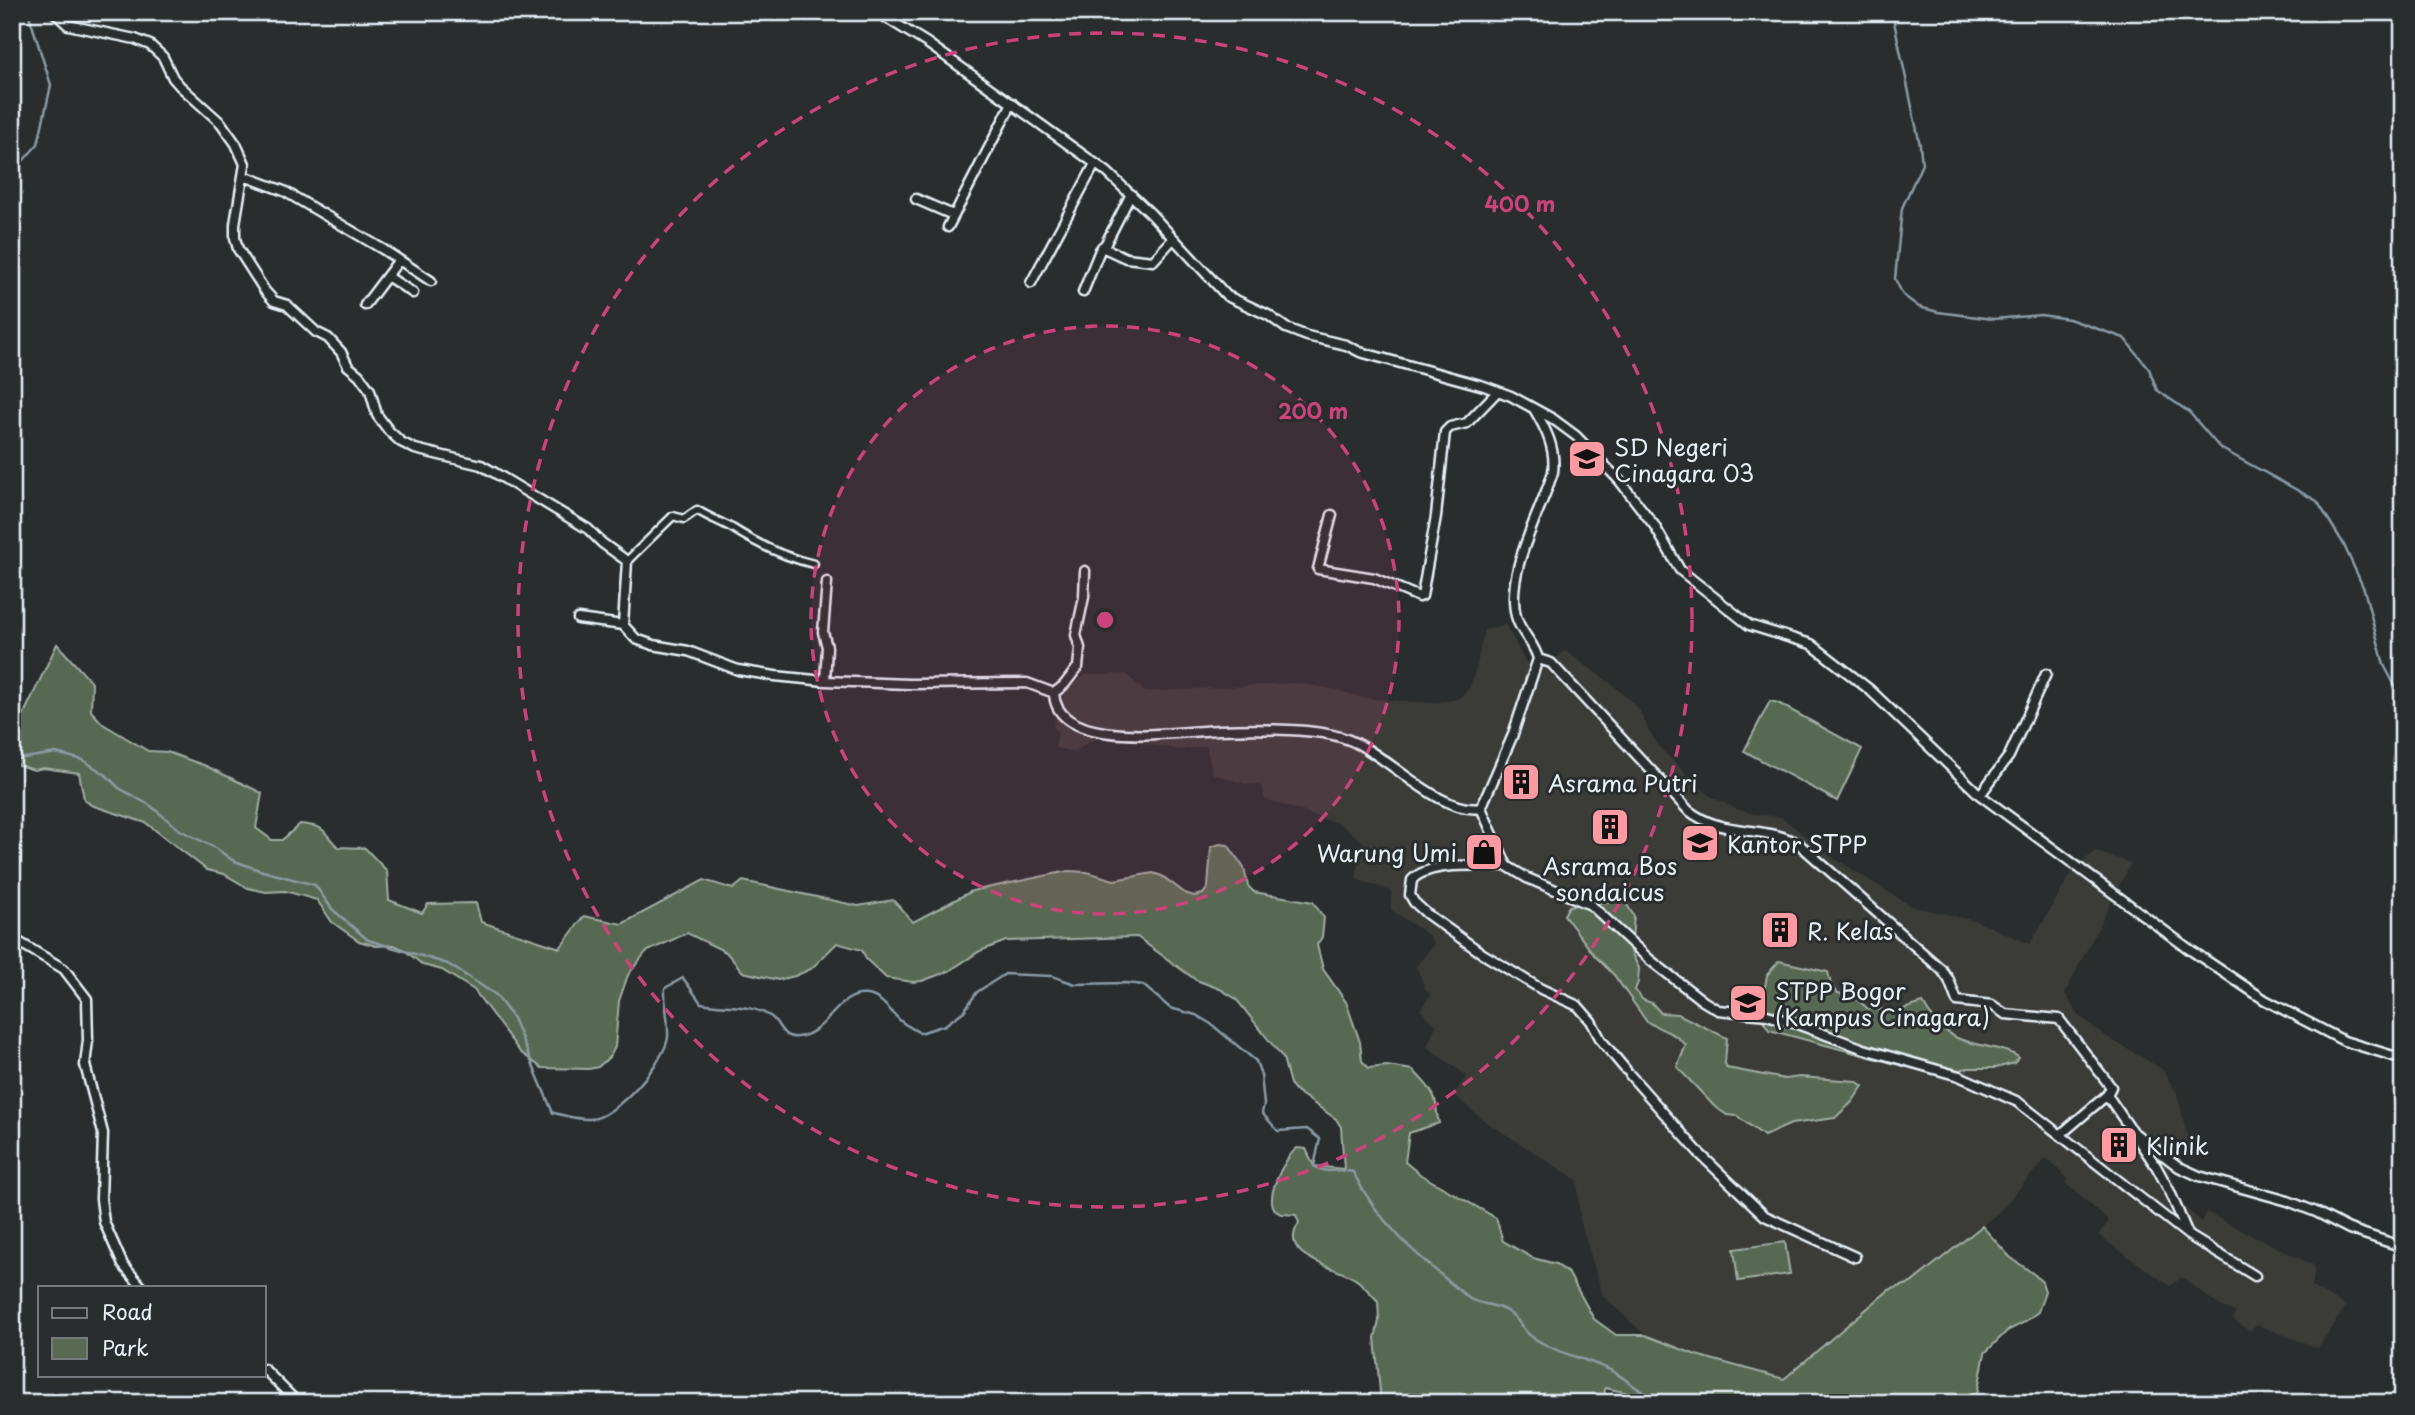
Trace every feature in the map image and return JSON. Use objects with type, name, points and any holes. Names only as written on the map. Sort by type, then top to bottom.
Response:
[{"type":"street","points":[[54,12],[68,25],[135,39],[157,50],[173,78],[228,131],[242,154],[246,168],[235,224],[238,249],[274,301],[286,305],[341,352],[348,366],[370,390],[377,415],[389,431],[401,442],[415,449],[481,465],[495,472],[588,529],[627,561]]},
{"type":"street","points":[[877,12],[928,43],[1095,164],[1131,194],[1227,296],[1268,315],[1286,328],[1307,336],[1346,345],[1360,352],[1498,391],[1532,407],[1576,436],[1619,480],[1643,510],[1672,559],[1689,579],[1749,625],[1811,644],[1870,690],[1980,795],[2189,949],[2264,1000],[2344,1041],[2403,1059]]},
{"type":"street","points":[[948,227],[1012,103]]},
{"type":"street","points":[[1031,283],[1095,164]]},
{"type":"street","points":[[244,176],[284,191],[431,281]]},
{"type":"street","points":[[1083,292],[1102,247],[1131,194]]},
{"type":"street","points":[[916,200],[953,215]]},
{"type":"street","points":[[1102,247],[1126,258],[1153,261],[1173,239]]},
{"type":"street","points":[[365,305],[399,260]]},
{"type":"street","points":[[387,276],[413,293]]},
{"type":"street","points":[[1332,515],[1318,569],[1374,578],[1422,596],[1436,516],[1445,432],[1450,427],[1467,423],[1498,391]]},
{"type":"street","points":[[1507,866],[1481,808],[1511,737],[1538,659],[1518,624],[1514,591],[1523,554],[1553,472],[1550,441],[1532,407]]},
{"type":"street","points":[[623,625],[627,561],[673,516],[684,519],[697,510],[745,538],[791,559],[814,564]]},
{"type":"street","points":[[1054,693],[1078,667],[1080,648],[1076,635],[1084,597],[1085,571]]},
{"type":"street","points":[[825,681],[827,647],[823,632],[827,582]]},
{"type":"street","points":[[578,619],[623,625],[636,639],[688,651],[738,670],[825,681],[909,684],[1027,683],[1054,693]]},
{"type":"street","points":[[1538,659],[1551,663],[1688,810],[1702,821],[1720,827],[1786,837],[1798,844],[1942,970],[1949,980],[1955,998],[1961,1003],[1992,1005],[2005,1014],[2059,1018],[2111,1087],[2107,1095],[2060,1135]]},
{"type":"street","points":[[1980,795],[2009,756],[2046,674]]},
{"type":"street","points":[[1054,693],[1055,703],[1067,720],[1077,726],[1153,736],[1240,730],[1290,730],[1331,735],[1365,747],[1446,802],[1462,808],[1481,808]]},
{"type":"street","points":[[1856,1257],[1765,1216],[1701,1156],[1601,1040],[1591,1021],[1578,1006],[1541,989],[1473,947],[1427,914],[1410,895],[1412,880],[1424,871],[1461,866],[1507,866],[1527,878],[1591,905],[1650,960],[1718,1010],[1767,1015],[1864,1049],[1959,1076],[2018,1102],[2188,1235],[2255,1276]]},
{"type":"street","points":[[12,938],[64,969],[87,999],[88,1040],[85,1065],[103,1133],[101,1199],[104,1222],[123,1265],[141,1286]]},
{"type":"street","points":[[2107,1095],[2166,1183],[2188,1235]]},
{"type":"street","points":[[2133,1132],[2179,1167],[2199,1176],[2288,1201],[2350,1229],[2403,1247]]},
{"type":"street","points":[[266,1370],[298,1403]]},
{"type":"shaded area","name":"STPP Bogor (Kampus Cinagara)","points":[[1505,624],[1528,666],[1544,668],[1565,651],[1612,684],[1639,709],[1661,749],[1709,795],[1736,809],[1781,817],[1834,858],[1911,906],[1976,921],[2030,944],[2072,872],[2095,851],[2131,863],[2065,993],[2078,1015],[2107,1037],[2162,1069],[2177,1093],[2190,1145],[2170,1170],[2182,1205],[2202,1222],[2206,1212],[2315,1266],[2312,1287],[2346,1306],[2318,1348],[2257,1325],[2250,1331],[2232,1319],[2236,1313],[2218,1305],[2182,1277],[2170,1286],[2098,1235],[2109,1221],[2065,1183],[2068,1179],[2046,1158],[1999,1212],[1911,1283],[1889,1290],[1784,1379],[1696,1355],[1645,1335],[1603,1296],[1580,1220],[1577,1180],[1486,1122],[1453,1095],[1467,1076],[1427,1047],[1436,1025],[1420,1010],[1430,995],[1416,966],[1434,944],[1430,936],[1391,910],[1391,891],[1356,879],[1358,864],[1368,846],[1340,824],[1265,799],[1261,785],[1245,784],[1213,774],[1206,746],[1179,750],[1106,736],[1090,741],[1074,752],[1055,748],[1058,733],[1053,726],[1065,691],[1085,675],[1126,674],[1145,692],[1296,683],[1333,689],[1363,698],[1433,703],[1458,699],[1469,689],[1484,630]]},
{"type":"green space","points":[[57,644],[92,683],[91,711],[103,724],[148,751],[167,752],[206,766],[262,793],[256,828],[272,840],[282,840],[300,824],[316,826],[338,847],[365,848],[387,871],[389,900],[422,913],[428,904],[476,903],[481,922],[560,948],[584,916],[622,924],[704,880],[733,889],[743,881],[858,906],[893,900],[913,922],[972,891],[1068,871],[1087,872],[1114,880],[1153,873],[1162,876],[1185,893],[1194,896],[1203,894],[1208,887],[1211,847],[1228,845],[1244,868],[1248,886],[1254,892],[1313,902],[1324,918],[1322,937],[1317,945],[1323,969],[1346,1002],[1360,1042],[1362,1061],[1369,1068],[1387,1066],[1413,1070],[1431,1091],[1439,1123],[1409,1133],[1405,1162],[1421,1175],[1496,1218],[1503,1241],[1533,1258],[1556,1264],[1569,1274],[1594,1319],[1616,1335],[1645,1335],[1696,1355],[1784,1379],[1889,1290],[1911,1283],[1982,1226],[2010,1257],[2042,1282],[2045,1291],[2038,1312],[2007,1331],[1985,1353],[1977,1394],[1986,1403],[1646,1403],[1624,1392],[1605,1388],[1604,1403],[1381,1403],[1375,1338],[1379,1321],[1378,1301],[1358,1281],[1303,1253],[1296,1245],[1294,1235],[1299,1223],[1296,1215],[1279,1213],[1272,1200],[1276,1180],[1297,1148],[1306,1149],[1314,1166],[1344,1169],[1341,1127],[1336,1119],[1290,1084],[1283,1058],[1236,999],[1220,989],[1196,980],[1137,937],[1006,941],[980,951],[949,971],[913,982],[886,978],[866,959],[862,950],[837,943],[811,969],[778,980],[743,972],[726,952],[687,933],[646,952],[628,975],[619,1001],[615,1047],[605,1061],[598,1067],[589,1069],[542,1068],[520,1052],[474,990],[442,970],[423,965],[394,945],[376,946],[359,941],[332,922],[317,900],[285,891],[266,892],[248,888],[224,874],[207,870],[146,823],[91,805],[84,799],[79,773],[43,768],[34,770],[12,763],[12,739]]},
{"type":"green space","points":[[1770,701],[1862,749],[1837,801],[1744,751]]},
{"type":"green space","points":[[1624,900],[1634,916],[1631,952],[1639,968],[1635,990],[1643,1000],[1652,1003],[1661,1013],[1678,1014],[1727,1038],[1727,1068],[1785,1079],[1799,1077],[1856,1081],[1863,1086],[1852,1102],[1835,1118],[1791,1124],[1764,1136],[1737,1116],[1727,1115],[1715,1107],[1677,1067],[1686,1045],[1676,1036],[1647,1022],[1614,975],[1595,956],[1564,915],[1569,906]]},
{"type":"green space","points":[[1779,961],[1828,972],[1831,985],[1838,993],[1855,997],[1868,1009],[1900,1010],[1923,1003],[1937,1023],[1957,1038],[2008,1052],[2019,1058],[2014,1063],[1996,1068],[1932,1071],[1769,1030],[1760,1016],[1767,975]]},
{"type":"green space","points":[[1785,1242],[1790,1274],[1738,1281],[1734,1249]]},
{"type":"waterway","points":[[12,189],[22,162],[38,144],[51,85],[28,12]]},
{"type":"waterway","points":[[1892,12],[1922,164],[1902,208],[1895,279],[1903,295],[1919,307],[1938,312],[1993,319],[2041,315],[2069,319],[2124,338],[2149,369],[2157,390],[2189,412],[2220,448],[2317,501],[2343,543],[2364,589],[2384,665],[2403,701]]},
{"type":"waterway","points":[[12,760],[56,753],[83,760],[106,775],[119,788],[151,806],[180,830],[232,860],[315,885],[332,909],[368,940],[448,964],[496,995],[513,1018],[553,1113],[571,1117],[590,1119],[600,1116],[638,1087],[658,1060],[668,1037],[665,988],[683,978],[701,1003],[754,1009],[770,1016],[781,1030],[792,1037],[817,1029],[848,999],[857,995],[878,999],[902,1022],[920,1033],[945,1025],[964,1011],[977,992],[1005,974],[1052,976],[1075,984],[1143,985],[1170,1008],[1196,1015],[1211,1024],[1256,1061],[1261,1075],[1264,1104],[1262,1113],[1278,1131],[1307,1129],[1320,1139],[1314,1166],[1323,1170],[1353,1172],[1376,1210],[1404,1242],[1470,1299],[1506,1311],[1540,1342],[1610,1370],[1647,1394],[1664,1400],[1688,1397],[1697,1403]]},
{"type":"place","name":"SD Negeri Cinagara 03","points":[[1587,459]]},
{"type":"place","name":"Asrama Putri","points":[[1521,782]]},
{"type":"place","name":"Asrama Bos sondaicus","points":[[1610,827]]},
{"type":"place","name":"Kantor STPP","points":[[1700,843]]},
{"type":"place","name":"Warung Umi","points":[[1484,852]]},
{"type":"place","name":"R. Kelas","points":[[1780,930]]},
{"type":"place","name":"STPP Bogor (Kampus Cinagara)","points":[[1748,1003]]},
{"type":"place","name":"Klinik","points":[[2119,1145]]}]
